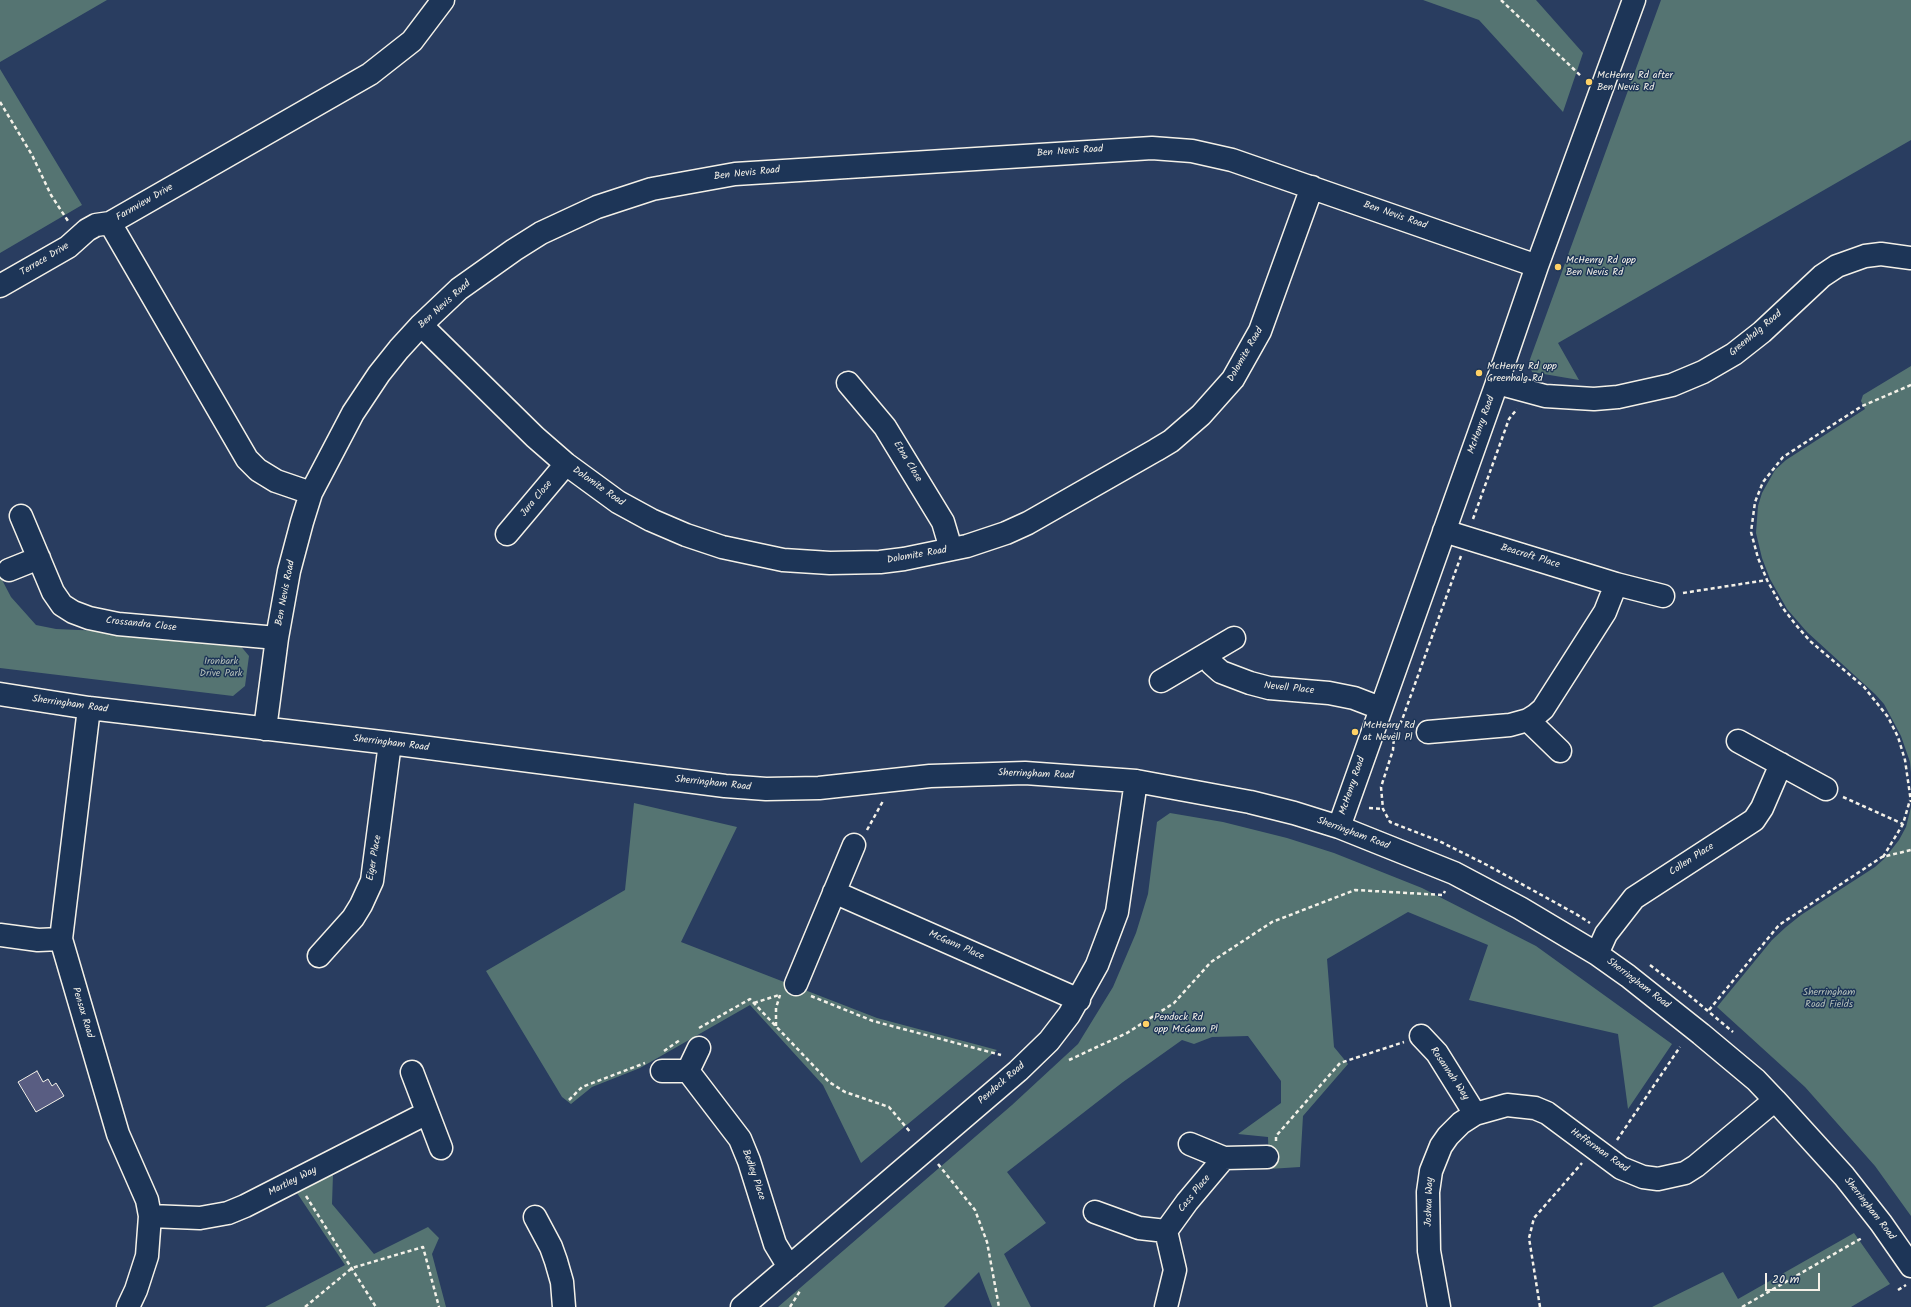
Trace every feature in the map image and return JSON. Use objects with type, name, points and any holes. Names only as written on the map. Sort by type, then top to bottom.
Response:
[{"type":"street","name":"Farmview Drive","points":[[311,493],[276,481],[262,473],[247,459],[110,223],[381,67],[412,42],[443,0]]},
{"type":"street","name":"McHenry Road","points":[[1339,827],[1380,708],[1497,383],[1537,266],[1634,0]]},
{"type":"street","name":"Ben Nevis Road","points":[[265,729],[277,638],[293,556],[311,493],[356,407],[379,374],[421,325],[460,289],[514,250],[548,230],[597,207],[627,196],[660,187],[706,178],[764,171],[1152,148],[1192,151],[1225,158],[1312,187],[1537,266]]},
{"type":"street","name":"Dolomite Road","points":[[421,325],[535,437],[566,464],[618,502],[641,515],[686,535],[743,552],[806,562],[857,563],[904,559],[951,549],[1006,533],[1052,510],[1171,440],[1208,408],[1233,379],[1260,331],[1312,187]]},
{"type":"street","name":"Terrace Drive","points":[[0,286],[68,247],[81,235],[96,225],[110,223]]},
{"type":"street","name":"Greenhalg Road","points":[[1497,383],[1545,396],[1594,399],[1618,397],[1672,384],[1703,372],[1734,354],[1762,332],[1822,276],[1837,266],[1865,256],[1881,254],[1911,258]]},
{"type":"street","name":"Etna Close","points":[[848,383],[886,427],[943,522],[951,549]]},
{"type":"street","name":"Jura Close","points":[[507,534],[566,464]]},
{"type":"street","name":"Crossandra Close","points":[[22,516],[57,600],[67,610],[85,617],[118,624],[277,638]]},
{"type":"street","name":"Beacroft Place","points":[[1444,531],[1616,584],[1663,596]]},
{"type":"street","points":[[9,570],[39,558]]},
{"type":"street","points":[[1428,732],[1510,725],[1528,720],[1543,709],[1605,612],[1616,584]]},
{"type":"street","points":[[1161,681],[1234,638]]},
{"type":"street","name":"Nevell Place","points":[[1207,654],[1212,664],[1221,672],[1250,683],[1269,688],[1329,693],[1354,698],[1380,708]]},
{"type":"street","name":"Sherringham Road","points":[[0,694],[89,708],[748,788],[820,788],[964,774],[1025,773],[1136,781],[1250,802],[1339,827],[1454,873],[1520,908],[1596,954],[1683,1019],[1756,1080],[1775,1100],[1844,1176],[1882,1223],[1911,1266]]},
{"type":"street","name":"Pensax Road","points":[[89,708],[62,939],[118,1134],[147,1200],[150,1216],[147,1256],[136,1290],[128,1307]]},
{"type":"street","points":[[1528,720],[1560,751]]},
{"type":"street","points":[[1738,741],[1826,789]]},
{"type":"street","name":"Eiger Place","points":[[319,956],[362,905],[372,881],[390,744]]},
{"type":"street","name":"Collen Place","points":[[1596,954],[1606,934],[1634,898],[1754,820],[1762,808],[1781,764]]},
{"type":"street","name":"Pendock Road","points":[[742,1307],[1031,1059],[1059,1029],[1079,1000],[1097,966],[1117,912],[1136,781]]},
{"type":"street","points":[[790,989],[854,845]]},
{"type":"street","name":"McGann Place","points":[[834,892],[1079,1000]]},
{"type":"street","points":[[0,935],[38,940],[62,939]]},
{"type":"street","name":"Rosannah Way","points":[[1421,1036],[1437,1053],[1476,1114]]},
{"type":"street","points":[[656,1063],[688,1071],[692,1039]]},
{"type":"street","name":"Bedley Place","points":[[688,1071],[740,1139],[749,1161],[775,1244],[789,1267]]},
{"type":"street","points":[[412,1072],[441,1148]]},
{"type":"street","name":"Hefferman Road","points":[[1476,1114],[1507,1105],[1535,1108],[1546,1113],[1598,1153],[1632,1174],[1658,1179],[1685,1173],[1696,1166],[1775,1100]]},
{"type":"street","name":"Martley Way","points":[[150,1216],[213,1217],[245,1206],[427,1113]]},
{"type":"street","name":"Joshua Way","points":[[1439,1307],[1429,1251],[1428,1192],[1431,1171],[1441,1146],[1448,1136],[1461,1123],[1476,1114]]},
{"type":"street","points":[[1190,1144],[1224,1158],[1267,1157]]},
{"type":"street","name":"Cass Place","points":[[1166,1230],[1187,1202],[1224,1158]]},
{"type":"street","points":[[1095,1212],[1140,1228],[1166,1230],[1175,1270],[1166,1307]]},
{"type":"street","points":[[535,1217],[551,1247],[556,1261],[562,1282],[564,1307]]},
{"type":"path","points":[[1501,0],[1582,77]]},
{"type":"path","points":[[0,102],[32,156],[51,195],[73,228],[81,235]]},
{"type":"path","points":[[1882,857],[1903,824],[1910,801],[1905,760],[1898,737],[1888,717],[1864,687],[1810,640],[1796,625],[1782,606],[1767,580],[1753,544],[1752,525],[1755,502],[1763,482],[1783,457],[1862,406],[1911,386]]},
{"type":"path","points":[[1472,523],[1510,419],[1518,409]]},
{"type":"path","points":[[1369,808],[1383,809],[1381,787],[1393,750],[1394,736],[1402,720],[1461,555]]},
{"type":"path","points":[[1663,596],[1767,580]]},
{"type":"path","points":[[854,845],[861,840],[895,780]]},
{"type":"path","points":[[1826,789],[1903,824]]},
{"type":"path","points":[[1644,961],[1709,1010],[1779,924],[1882,857],[1911,850]]},
{"type":"path","points":[[1069,1060],[1128,1034],[1174,1004],[1211,962],[1272,922],[1355,890],[1443,895],[1454,873]]},
{"type":"path","points":[[776,1026],[776,1008],[790,989]]},
{"type":"path","points":[[754,1003],[790,989],[873,1021],[1001,1055]]},
{"type":"path","points":[[569,1100],[582,1087],[656,1063],[750,999],[829,1082],[845,1092],[889,1107],[911,1133]]},
{"type":"path","points":[[1267,1157],[1277,1157],[1276,1136],[1340,1063],[1421,1036]]},
{"type":"path","points":[[1540,1307],[1529,1238],[1534,1218],[1583,1162],[1598,1153],[1613,1147],[1680,1047]]},
{"type":"path","points":[[938,1164],[975,1210],[987,1242],[999,1307]]},
{"type":"path","points":[[296,1180],[376,1307]]},
{"type":"path","points":[[1742,1307],[1862,1238]]},
{"type":"path","points":[[304,1307],[352,1268],[423,1247],[438,1307]]},
{"type":"path","points":[[790,1307],[800,1291]]},
{"type":"green space","points":[[0,0],[107,0],[0,62]]},
{"type":"green space","points":[[1423,0],[1536,0],[1583,53],[1563,112],[1479,20]]},
{"type":"green space","points":[[1661,0],[1911,0],[1911,140],[1558,343],[1579,380],[1532,372],[1529,362]]},
{"type":"green space","points":[[0,69],[82,205],[0,253]]},
{"type":"green space","points":[[1911,366],[1911,773],[1910,762],[1901,736],[1884,704],[1807,632],[1787,609],[1770,579],[1762,558],[1756,533],[1758,506],[1762,493],[1775,470],[1786,460],[1865,409],[1861,401],[1863,395]]},
{"type":"green space","name":"Ironbark Drive Park","points":[[0,576],[11,597],[36,625],[56,629],[102,631],[239,644],[249,656],[245,686],[233,696],[0,668]]},
{"type":"green space","points":[[634,803],[737,827],[681,942],[877,1018],[997,1050],[861,1163],[823,1085],[750,1005],[640,1068],[592,1087],[571,1104],[562,1097],[486,971],[625,890]]},
{"type":"green space","name":"Sherringham Road Fields","points":[[1911,807],[1911,1216],[1875,1166],[1805,1087],[1717,1007],[1772,940],[1786,927],[1801,915],[1875,867],[1884,859],[1899,840],[1906,827]]},
{"type":"green space","points":[[1170,813],[1223,822],[1287,838],[1334,853],[1422,888],[1536,946],[1672,1044],[1628,1109],[1618,1034],[1469,1000],[1488,945],[1408,912],[1327,959],[1334,1047],[1348,1064],[1303,1116],[1300,1167],[1269,1169],[1268,1137],[1238,1134],[1281,1103],[1281,1081],[1248,1036],[1212,1037],[1194,1044],[1182,1040],[1123,1082],[1007,1172],[1046,1223],[1004,1254],[1031,1307],[992,1307],[979,1272],[944,1307],[778,1307],[1012,1105],[1078,1044],[1113,987],[1136,933],[1148,894],[1157,822]]},
{"type":"green space","points":[[333,1174],[332,1204],[374,1254],[428,1227],[439,1238],[432,1254],[446,1307],[265,1307],[345,1265],[297,1193]]},
{"type":"green space","points":[[1854,1233],[1890,1284],[1851,1307],[1652,1307],[1723,1272],[1738,1299]]},
{"type":"building","points":[[37,1071],[43,1082],[48,1079],[52,1086],[56,1083],[64,1096],[36,1112],[18,1082]]},
{"type":"place","name":"McHenry Rd after Ben Nevis Rd","points":[[1589,82]]},
{"type":"place","name":"McHenry Rd opp Ben Nevis Rd","points":[[1558,267]]},
{"type":"place","name":"McHenry Rd opp Greenhalg Rd","points":[[1479,373]]},
{"type":"place","name":"McHenry Rd at Nevell Pl","points":[[1355,732]]},
{"type":"place","name":"Pendock Rd opp McGann Pl","points":[[1146,1024]]}]
